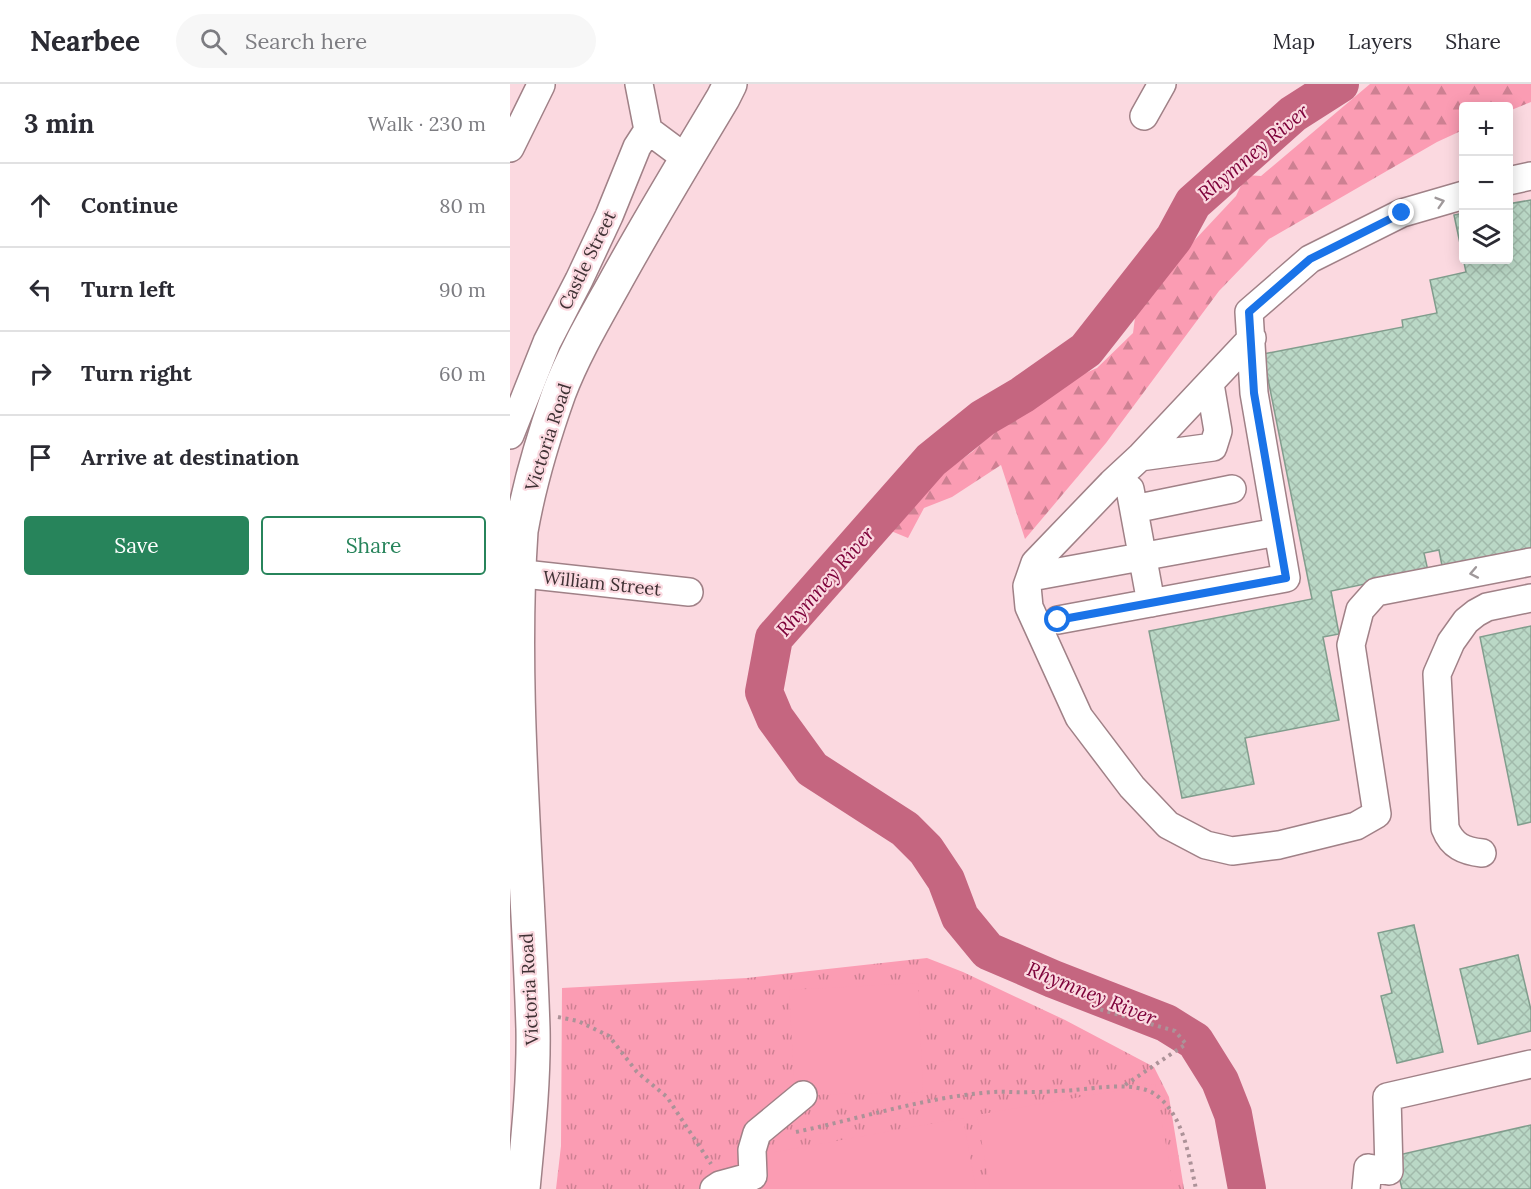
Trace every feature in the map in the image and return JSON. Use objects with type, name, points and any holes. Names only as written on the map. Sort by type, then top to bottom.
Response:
[{"type":"main road","name":"Victoria Road","points":[[523,1189],[530,1107],[532,1017],[512,763],[511,668],[515,573],[521,530],[537,463],[560,392],[590,327],[730,84]]},
{"type":"street","points":[[639,84],[648,130],[687,159]]},
{"type":"street","points":[[1144,116],[1162,84]]},
{"type":"street","points":[[510,148],[541,85]]},
{"type":"street","name":"Castle Street","points":[[510,435],[547,342],[609,216],[637,147],[648,130]]},
{"type":"street","points":[[629,167],[635,246]]},
{"type":"street","points":[[1513,180],[1531,176]]},
{"type":"street","points":[[1058,620],[1286,578],[1254,393],[1249,312],[1310,259],[1402,213],[1459,196]]},
{"type":"street","points":[[1252,338],[1140,457],[1035,563],[1027,586],[1029,607],[1079,717],[1132,787],[1168,825],[1206,845],[1232,851],[1279,845],[1356,826],[1377,814],[1350,645],[1360,610],[1376,592],[1531,561]]},
{"type":"street","points":[[1140,457],[1213,447],[1218,431],[1210,384]]},
{"type":"street","points":[[1151,603],[1132,499],[1232,489]]},
{"type":"street","points":[[1030,576],[1278,532]]},
{"type":"street","name":"William Street","points":[[515,573],[689,592]]},
{"type":"street","points":[[1482,853],[1468,851],[1456,845],[1449,838],[1445,828],[1437,674],[1451,642],[1466,621],[1487,607],[1531,598]]},
{"type":"street","points":[[1366,1189],[1368,1168],[1389,1171],[1387,1097],[1531,1064]]},
{"type":"street","points":[[720,1186],[755,1183],[752,1150],[757,1133],[803,1095]]},
{"type":"path","points":[[1100,1003],[1100,1009],[1175,1031],[1186,1044],[1121,1087]]},
{"type":"path","points":[[532,1017],[557,1017],[578,1021],[609,1036],[637,1072],[667,1097],[711,1165],[720,1186]]},
{"type":"path","points":[[755,1141],[885,1110],[995,1091],[1028,1092],[1121,1087],[1143,1089],[1155,1093],[1168,1106],[1186,1140],[1196,1189]]},
{"type":"green space","points":[[1370,84],[1531,84],[1531,102],[1513,109],[1513,102],[1459,102],[1459,132],[1437,142],[1269,239],[1219,291],[1106,443],[1025,539],[1001,465],[952,497],[924,508],[908,538],[891,531],[945,471],[972,452],[1007,420],[1044,402],[1074,378],[1097,368],[1133,333],[1136,310],[1191,244],[1236,196],[1246,175],[1261,176]]},
{"type":"green space","points":[[927,958],[963,972],[1065,1020],[1154,1067],[1169,1097],[1184,1189],[556,1189],[561,1146],[562,988],[747,978]]},
{"type":"green space","points":[[918,983],[923,1092],[795,1095],[789,990]]},
{"type":"green space","points":[[1155,1084],[1174,1189],[990,1189],[977,1115]]},
{"type":"green space","points":[[963,1118],[976,1189],[770,1189],[764,1154]]},
{"type":"building","points":[[1531,200],[1531,553],[1443,571],[1439,550],[1424,553],[1428,571],[1331,591],[1339,634],[1323,637],[1339,720],[1245,738],[1254,784],[1182,798],[1149,631],[1312,599],[1263,354],[1403,327],[1402,320],[1437,313],[1430,280],[1466,272],[1464,264],[1513,264],[1513,203]]},
{"type":"building","points":[[1459,214],[1459,239],[1454,215]]},
{"type":"building","points":[[1531,626],[1531,822],[1518,825],[1480,637]]},
{"type":"building","points":[[1414,925],[1443,1052],[1397,1063],[1381,996],[1392,993],[1378,933]]},
{"type":"building","points":[[1518,955],[1531,1010],[1531,1031],[1478,1044],[1460,969]]},
{"type":"building","points":[[1531,1125],[1531,1189],[1402,1189],[1394,1156]]},
{"type":"waterway","name":"Rhymney River","points":[[1247,1189],[1233,1114],[1220,1081],[1195,1041],[1166,1023],[988,951],[960,917],[946,880],[926,850],[905,829],[812,769],[775,718],[764,692],[774,638],[931,460],[983,418],[1022,395],[1086,350],[1174,238],[1193,203],[1293,114],[1340,84]]},
{"type":"route","points":[[1058,620],[1286,578],[1254,393],[1249,312],[1310,259],[1402,213]]}]
